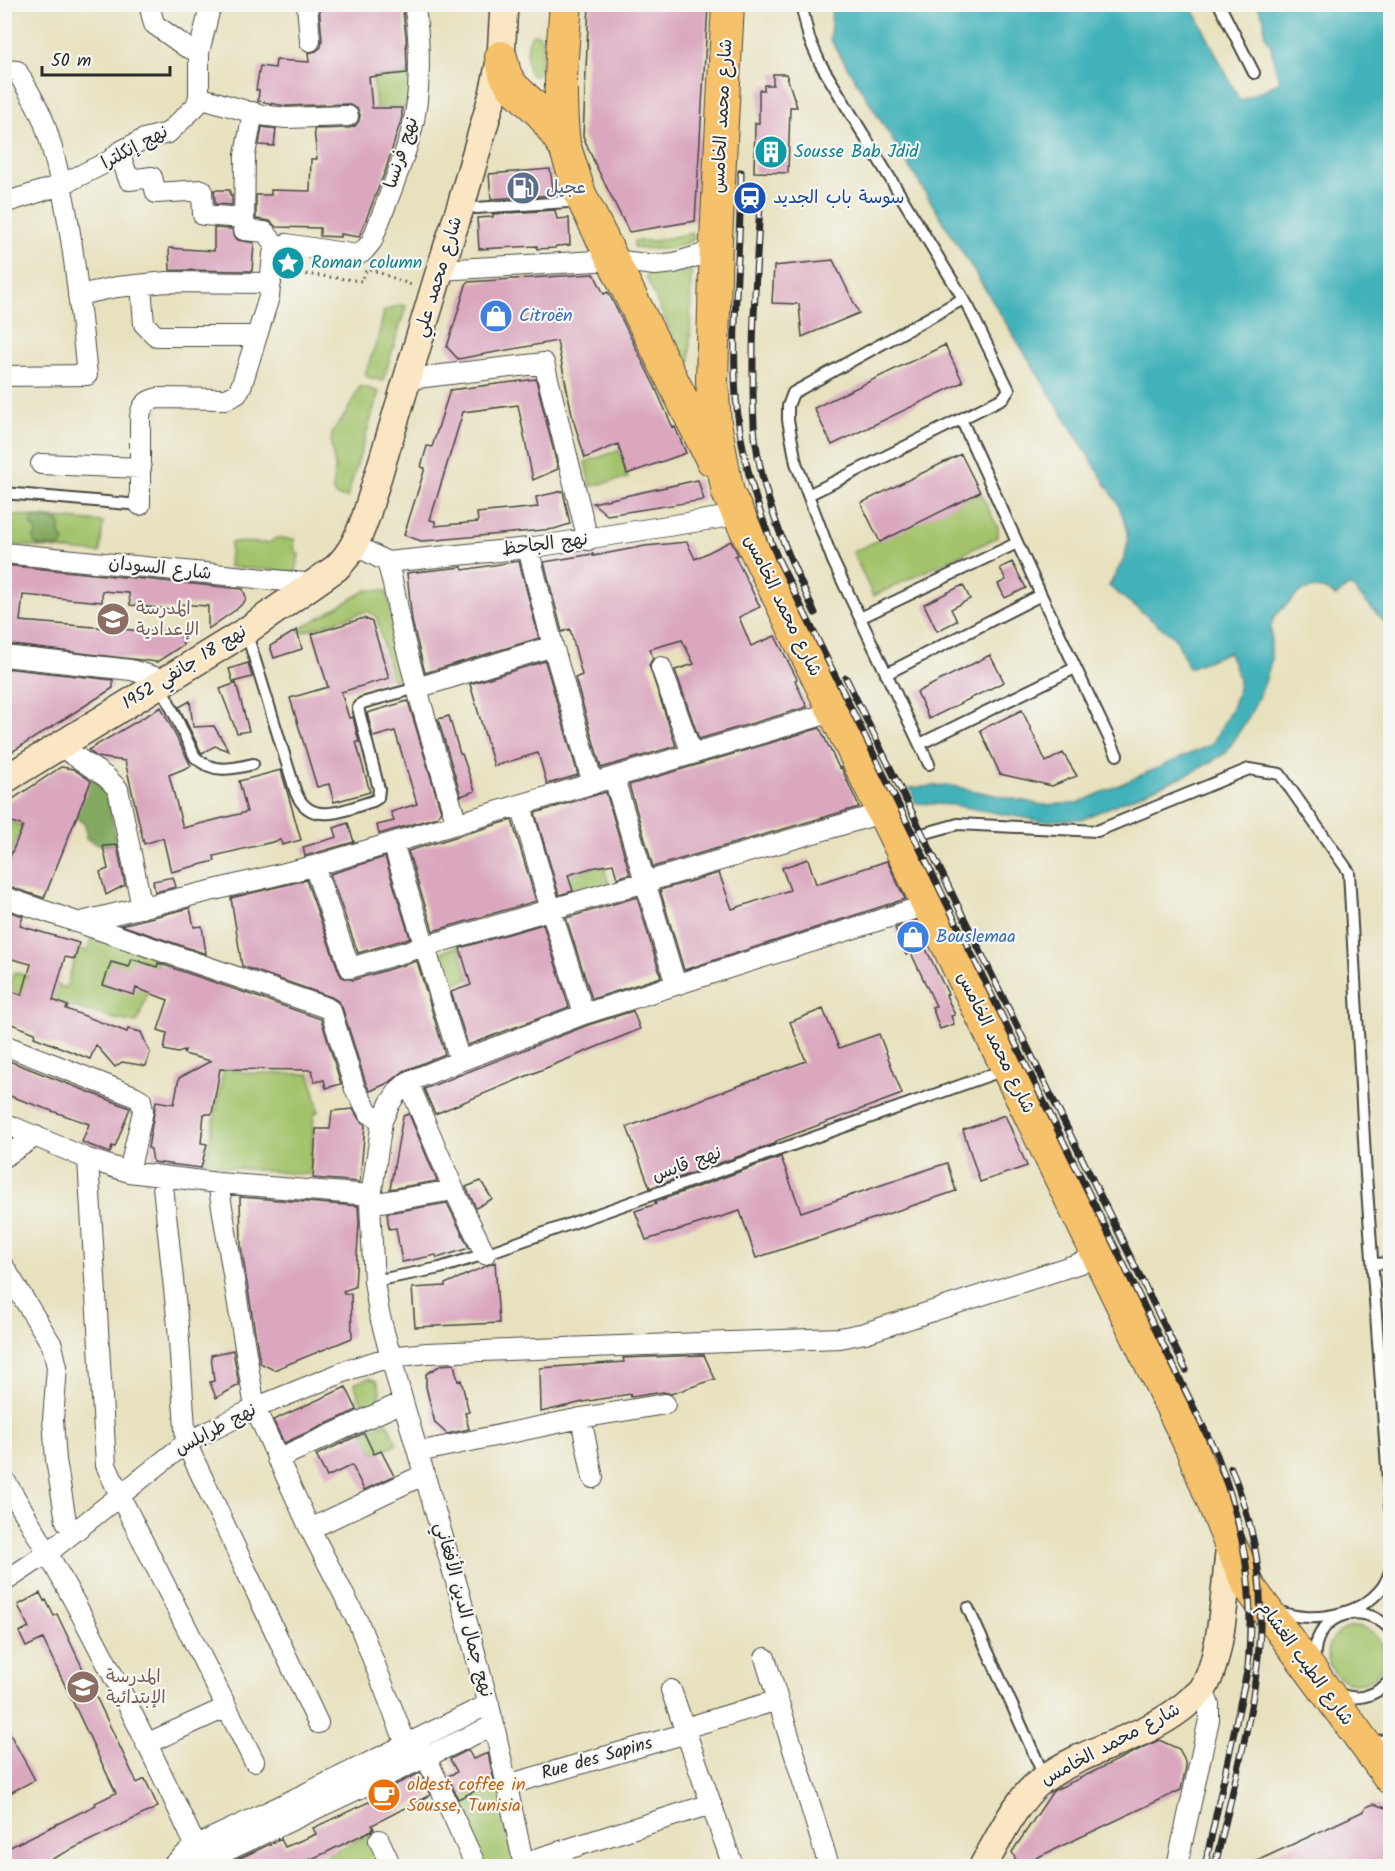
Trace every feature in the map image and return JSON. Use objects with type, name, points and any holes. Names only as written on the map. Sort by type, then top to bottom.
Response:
[{"type":"main road","name":"شارع محمد علي","points":[[355,545],[408,379],[493,94],[501,57],[504,4]]},
{"type":"main road","points":[[566,4],[560,76],[560,110],[565,147],[580,194],[733,504]]},
{"type":"main road","name":"شارع محمد الخامس","points":[[728,4],[716,238],[712,381],[715,423],[733,504],[1191,1447],[1230,1544],[1213,1666],[1203,1690],[1179,1711],[1155,1725],[1068,1764],[1045,1778],[1035,1786],[1017,1808],[983,1866]]},
{"type":"main road","points":[[501,57],[505,74],[512,86],[542,114],[565,147]]},
{"type":"main road","name":"نهج 18 جانفي 1952","points":[[4,780],[246,630],[315,584],[346,559],[355,545]]},
{"type":"main road","name":"شارع الطيب الغشام","points":[[1230,1544],[1250,1588],[1390,1778]]},
{"type":"street","points":[[149,4],[154,24],[186,47],[199,52]]},
{"type":"street","points":[[211,4],[199,52],[199,97],[260,115],[285,118],[348,116]]},
{"type":"street","points":[[307,4],[310,41]]},
{"type":"street","name":"نهج فرنسا","points":[[360,253],[372,241],[411,132],[417,90],[418,24],[414,4]]},
{"type":"street","points":[[4,70],[17,71],[45,123],[61,185],[92,377],[4,376]]},
{"type":"street","name":"نهج إنكلترا","points":[[4,203],[61,185],[111,160],[118,152],[144,139],[168,133],[196,106],[199,97]]},
{"type":"street","points":[[253,112],[245,154],[244,230],[265,232],[278,247]]},
{"type":"street","points":[[118,152],[129,180],[152,177],[156,193],[202,190],[203,215],[243,218]]},
{"type":"street","points":[[440,270],[613,260],[655,265],[674,263],[704,254],[716,238]]},
{"type":"street","points":[[140,505],[140,417],[143,406],[158,398],[226,399],[237,394],[269,297],[273,254],[278,247],[286,244],[360,253]]},
{"type":"street","points":[[78,295],[167,282],[271,276]]},
{"type":"street","points":[[141,285],[144,324],[156,336],[248,336]]},
{"type":"street","points":[[408,379],[544,363],[588,540]]},
{"type":"street","points":[[41,464],[141,468]]},
{"type":"street","name":"نهج الجاحظ","points":[[387,562],[588,540],[733,504]]},
{"type":"street","points":[[355,545],[387,562],[394,583],[402,633],[457,824]]},
{"type":"street","points":[[528,548],[553,646],[593,784]]},
{"type":"street","name":"شارع السودان","points":[[4,553],[315,584]]},
{"type":"street","points":[[417,688],[553,646]]},
{"type":"street","points":[[4,656],[131,670],[155,677],[160,684]]},
{"type":"street","points":[[661,667],[692,754]]},
{"type":"street","points":[[81,921],[314,866],[833,712]]},
{"type":"street","points":[[60,746],[106,777],[118,789],[142,908]]},
{"type":"street","points":[[614,778],[676,985]]},
{"type":"street","points":[[521,806],[584,1014]]},
{"type":"street","points":[[314,866],[350,968],[882,813]]},
{"type":"street","points":[[393,843],[460,1061]]},
{"type":"street","points":[[4,897],[81,921],[327,1008],[331,1011],[355,1089],[369,1113],[382,1121]]},
{"type":"street","points":[[485,1254],[454,1190],[408,1082],[584,1014],[927,905]]},
{"type":"street","points":[[4,1045],[141,1100],[143,1111],[129,1172]]},
{"type":"street","name":"نهج جمال الدين الأفغاني","points":[[408,1082],[390,1103],[382,1121],[370,1200],[374,1281],[390,1357],[489,1704],[524,1865]]},
{"type":"street","points":[[4,1123],[88,1159],[129,1172],[162,1177],[370,1200],[454,1190]]},
{"type":"street","points":[[4,1157],[36,1136]]},
{"type":"street","points":[[88,1159],[106,1465],[254,1761]]},
{"type":"street","points":[[162,1177],[178,1326],[186,1443],[318,1723]]},
{"type":"street","points":[[218,1183],[255,1408],[310,1529],[359,1624],[412,1742],[426,1757],[476,1866]]},
{"type":"street","name":"نهج طرابلس","points":[[4,1582],[49,1552],[186,1443],[255,1408],[351,1369],[390,1357],[427,1353],[840,1338],[865,1333],[1099,1257]]},
{"type":"street","points":[[4,1267],[52,1345],[57,1367],[53,1420],[56,1460],[66,1521],[73,1532]]},
{"type":"street","points":[[277,1459],[403,1402]]},
{"type":"street","points":[[418,1452],[582,1418],[665,1404]]},
{"type":"street","points":[[582,1418],[593,1478]]},
{"type":"street","points":[[310,1529],[425,1474]]},
{"type":"street","points":[[4,1479],[49,1552],[201,1858]]},
{"type":"street","points":[[765,1658],[829,1866]]},
{"type":"street","points":[[671,1690],[733,1866]]},
{"type":"street","points":[[1177,1866],[1209,1720],[1209,1706],[1203,1690]]},
{"type":"street","name":"Rue des Sapins","points":[[507,1785],[686,1731],[778,1700]]},
{"type":"street","points":[[201,1858],[412,1742],[489,1704]]},
{"type":"street","points":[[146,1744],[227,1707]]},
{"type":"street","points":[[174,1866],[201,1858],[494,1725]]},
{"type":"street","points":[[524,1865],[711,1804]]},
{"type":"street","points":[[379,1840],[391,1866]]},
{"type":"lane","points":[[801,4],[809,38],[820,63],[963,298],[1008,390],[1003,398],[808,495]]},
{"type":"lane","points":[[1219,4],[1254,73]]},
{"type":"lane","points":[[462,202],[476,208],[568,202],[580,194]]},
{"type":"lane","points":[[929,764],[833,561],[796,463],[788,420],[788,406],[793,393],[963,298]]},
{"type":"lane","points":[[961,419],[1117,755]]},
{"type":"lane","points":[[4,493],[140,505]]},
{"type":"lane","points":[[860,618],[1017,543]]},
{"type":"lane","points":[[886,674],[1041,595]]},
{"type":"lane","points":[[246,630],[296,793],[300,802],[313,812],[331,813],[378,798],[379,789],[358,708],[362,704],[417,688]]},
{"type":"lane","points":[[920,744],[1075,668]]},
{"type":"lane","points":[[160,684],[195,757],[201,763],[220,770],[254,764]]},
{"type":"lane","points":[[897,845],[922,834],[958,824],[1097,831],[1248,769],[1280,774],[1349,872],[1366,1176],[1390,1509]]},
{"type":"lane","name":"نهج قابس","points":[[374,1281],[440,1268],[485,1254],[1007,1069]]},
{"type":"lane","points":[[1374,1264],[1390,1263]]},
{"type":"lane","points":[[1390,1571],[1383,1588],[1323,1629],[1316,1640],[1314,1653],[1318,1680],[1341,1695],[1355,1698],[1369,1696],[1390,1682]]},
{"type":"lane","points":[[1261,1604],[1285,1614],[1301,1616],[1358,1612],[1371,1615],[1390,1629]]},
{"type":"lane","points":[[968,1608],[1045,1778]]},
{"type":"lane","points":[[1356,1733],[1377,1740],[1390,1740]]},
{"type":"path","points":[[271,276],[362,281],[369,261],[360,253]]},
{"type":"path","points":[[373,271],[404,282]]},
{"type":"green space","points":[[533,34],[539,35],[543,40],[541,70],[535,76],[529,71],[527,60],[529,42]]},
{"type":"green space","points":[[412,73],[408,108],[376,108],[373,77]]},
{"type":"green space","points":[[692,233],[694,239],[672,248],[634,247],[634,241],[654,241]]},
{"type":"green space","points":[[691,268],[690,363],[686,365],[646,277],[648,274],[675,273]]},
{"type":"green space","points":[[400,305],[406,306],[383,381],[368,377],[365,374],[378,338],[384,311]]},
{"type":"green space","points":[[359,387],[379,392],[347,498],[336,496],[333,492],[335,467],[331,444],[332,433],[347,412]]},
{"type":"green space","points":[[620,450],[628,478],[590,486],[585,462]]},
{"type":"green space","points":[[980,492],[998,528],[998,537],[873,596],[853,552]]},
{"type":"green space","points":[[4,514],[103,522],[100,553],[5,544]]},
{"type":"green space","points":[[35,517],[59,521],[61,529],[59,533],[64,541],[61,547],[39,546],[34,542],[37,533],[30,524],[30,520]]},
{"type":"green space","points":[[276,538],[294,539],[295,553],[299,554],[296,572],[229,567],[231,542],[269,543]]},
{"type":"green space","points":[[367,590],[387,591],[405,677],[392,680],[376,616],[367,611],[300,633],[299,629]]},
{"type":"green space","points":[[93,776],[107,792],[117,845],[100,845],[90,841],[86,838],[85,825],[75,817]]},
{"type":"green space","points":[[5,819],[22,827],[5,871]]},
{"type":"green space","points":[[603,865],[610,887],[575,897],[568,875]]},
{"type":"green space","points":[[93,936],[160,958],[137,1023],[57,1002],[46,1004],[8,990],[14,972],[66,988],[78,948],[87,951]]},
{"type":"green space","points":[[459,946],[469,979],[448,985],[437,954]]},
{"type":"green space","points":[[224,1068],[248,1073],[310,1074],[319,1112],[314,1113],[310,1175],[205,1165]]},
{"type":"green space","points":[[369,1378],[377,1381],[380,1396],[377,1402],[364,1409],[354,1384]]},
{"type":"green space","points":[[387,1422],[397,1444],[374,1454],[363,1432]]},
{"type":"green space","points":[[1356,1627],[1367,1629],[1376,1635],[1382,1644],[1384,1655],[1382,1666],[1376,1675],[1367,1681],[1356,1683],[1345,1681],[1336,1675],[1330,1666],[1328,1655],[1330,1644],[1336,1635],[1345,1629]]},
{"type":"green space","points":[[498,1780],[517,1866],[481,1866],[451,1802]]},
{"type":"green space","points":[[369,1834],[384,1866],[310,1866],[309,1864]]},
{"type":"water","points":[[832,5],[1191,5],[1240,101],[1280,82],[1271,46],[1265,35],[1264,19],[1257,5],[1390,5],[1390,628],[1350,585],[1336,596],[1316,588],[1301,591],[1274,617],[1271,627],[1271,661],[1265,682],[1251,713],[1226,753],[1193,772],[1082,819],[1041,821],[953,805],[916,803],[910,788],[947,785],[1043,805],[1078,803],[1212,744],[1232,708],[1239,680],[1229,652],[1189,668],[1176,639],[1109,586],[1122,563],[1127,545],[1126,527],[1117,502],[830,39]]},
{"type":"building","points":[[319,4],[402,4],[407,73],[369,77],[372,108],[402,108],[402,117],[386,169],[359,237],[340,234],[340,237],[320,236],[320,228],[276,227],[270,221],[256,219],[256,195],[271,195],[271,190],[310,191],[311,159],[317,159],[314,129],[349,128],[355,126],[359,121],[358,109],[348,104],[286,106],[258,101],[259,90],[256,90],[260,66],[275,68],[276,60],[309,62],[308,53],[321,47]]},
{"type":"building","points":[[589,4],[708,7],[695,221],[629,232],[596,166],[583,136]]},
{"type":"building","points":[[773,74],[786,74],[797,107],[790,107],[788,173],[754,172],[755,123],[759,123],[759,90],[764,90],[764,85],[773,85]]},
{"type":"building","points":[[262,127],[276,129],[274,146],[259,145]]},
{"type":"building","points":[[550,169],[554,195],[491,199],[489,174]]},
{"type":"building","points":[[214,190],[230,190],[232,205],[215,204]]},
{"type":"building","points":[[555,210],[557,219],[569,218],[570,245],[537,249],[537,246],[479,249],[477,218],[493,217],[493,214]]},
{"type":"building","points":[[214,228],[232,229],[238,240],[254,243],[252,271],[170,270],[169,248],[214,251]]},
{"type":"building","points":[[833,260],[859,313],[802,337],[799,304],[772,303],[774,266]]},
{"type":"building","points":[[594,274],[604,294],[608,292],[686,453],[627,474],[618,444],[585,458],[573,419],[557,341],[458,359],[447,347],[467,282]]},
{"type":"building","points":[[945,345],[963,382],[832,445],[814,408]]},
{"type":"building","points":[[536,379],[558,469],[533,480],[518,405],[463,412],[430,520],[435,521],[435,526],[478,522],[477,513],[538,507],[536,497],[563,491],[570,524],[554,529],[421,541],[404,535],[425,468],[421,467],[427,446],[432,447],[450,390]]},
{"type":"building","points":[[961,454],[980,492],[880,542],[861,503]]},
{"type":"building","points":[[698,480],[704,500],[607,515],[593,503]]},
{"type":"building","points":[[731,541],[738,555],[735,556],[760,607],[739,617],[751,646],[775,636],[797,679],[795,680],[807,707],[699,739],[675,670],[694,664],[682,640],[650,649],[653,658],[649,665],[676,746],[601,768],[575,678],[582,675],[570,629],[562,632],[544,562],[645,546],[687,542],[695,559]]},
{"type":"building","points":[[519,561],[539,638],[425,673],[412,621],[407,573],[462,567],[463,570]]},
{"type":"building","points":[[1012,562],[1026,588],[1005,598],[998,584],[1006,580],[1000,568]]},
{"type":"building","name":"المدرسة الإعدادية","points":[[4,565],[243,589],[246,597],[237,609],[208,629],[208,606],[178,604],[178,610],[130,605],[129,593],[102,591],[102,602],[23,595],[20,621],[181,634],[183,645],[157,662],[4,644]]},
{"type":"building","points":[[963,585],[970,599],[951,609],[957,621],[937,631],[924,604]]},
{"type":"building","points":[[364,618],[372,622],[389,678],[341,692],[349,718],[353,717],[359,742],[356,742],[370,792],[334,802],[329,784],[317,787],[290,698],[328,687],[312,634]]},
{"type":"building","points":[[297,630],[302,649],[274,658],[270,646]]},
{"type":"building","points":[[990,655],[1004,682],[929,719],[917,692]]},
{"type":"building","points":[[545,661],[578,775],[547,784],[538,753],[494,766],[470,684]]},
{"type":"building","points":[[248,663],[252,677],[233,682],[229,669]]},
{"type":"building","points":[[4,668],[113,680],[113,688],[4,757]]},
{"type":"building","points":[[236,683],[249,731],[237,733],[220,689]]},
{"type":"building","points":[[190,701],[193,727],[214,726],[229,751],[215,746],[201,752],[179,707]]},
{"type":"building","points":[[408,701],[441,811],[437,817],[379,834],[377,825],[394,821],[391,812],[417,804],[395,731],[373,737],[367,713]]},
{"type":"building","points":[[161,707],[191,766],[169,775],[183,828],[247,812],[239,781],[281,770],[301,840],[282,845],[281,840],[214,856],[215,861],[171,872],[163,838],[144,844],[125,761],[97,757],[88,750]]},
{"type":"building","points":[[1022,710],[1046,762],[1063,753],[1077,776],[1052,786],[1000,774],[980,730]]},
{"type":"building","points":[[449,716],[460,754],[462,754],[475,791],[461,796],[438,719]]},
{"type":"building","points":[[820,728],[859,807],[653,867],[629,785]]},
{"type":"building","points":[[61,767],[73,769],[91,781],[44,898],[4,885],[4,871],[23,826],[4,819],[4,805]]},
{"type":"building","points":[[606,792],[630,874],[617,878],[613,864],[591,868],[568,875],[573,891],[559,895],[535,813]]},
{"type":"building","points":[[512,820],[536,901],[433,931],[408,851]]},
{"type":"building","points":[[348,823],[354,842],[305,856],[303,847],[337,837],[334,828]]},
{"type":"building","points":[[117,845],[125,885],[106,895],[100,872],[108,869],[103,846]]},
{"type":"building","points":[[385,857],[410,938],[358,953],[330,874]]},
{"type":"building","points":[[808,859],[816,884],[887,861],[905,899],[684,970],[660,890],[719,873],[732,909],[790,890],[782,868]]},
{"type":"building","points":[[173,877],[176,887],[155,892],[153,881]]},
{"type":"building","points":[[306,880],[342,977],[353,980],[417,961],[445,1054],[404,1071],[390,1082],[370,1091],[338,1001],[242,966],[231,898]]},
{"type":"building","points":[[637,897],[661,977],[592,999],[566,918]]},
{"type":"building","points":[[190,908],[194,927],[202,926],[206,954],[121,925]]},
{"type":"building","points":[[4,910],[23,916],[20,926],[79,943],[75,959],[65,957],[53,1000],[68,1006],[66,1009],[127,1032],[128,1029],[141,1032],[150,1053],[146,1066],[122,1062],[115,1067],[96,1045],[90,1059],[34,1037],[35,1033],[4,1021],[4,999],[8,990],[22,995],[31,964],[4,957]]},
{"type":"building","points":[[916,921],[955,1015],[951,1016],[954,1024],[940,1029],[932,1007],[936,1006],[911,953],[906,955],[895,928]]},
{"type":"building","points":[[543,924],[569,1007],[468,1045],[451,992],[471,985],[460,948]]},
{"type":"building","points":[[132,959],[157,967],[158,963],[321,1019],[341,1084],[326,1088],[324,1080],[315,1082],[312,1070],[220,1069],[212,1114],[204,1114],[201,1143],[207,1144],[201,1168],[153,1162],[151,1149],[148,1148],[156,1101],[174,1104],[179,1078],[211,1061],[184,1054],[185,1050],[178,1053],[164,1050],[167,1033],[158,1030],[168,1000],[136,988],[134,995],[103,985],[111,962],[129,967]]},
{"type":"building","points":[[823,1009],[839,1048],[879,1034],[902,1094],[776,1141],[776,1143],[650,1188],[627,1127],[806,1061],[790,1022]]},
{"type":"building","points":[[633,1011],[640,1029],[435,1114],[424,1089],[588,1025]]},
{"type":"building","points":[[4,1059],[130,1108],[115,1147],[112,1146],[110,1153],[82,1142],[89,1124],[4,1094]]},
{"type":"building","points":[[353,1109],[365,1125],[360,1182],[313,1178],[316,1129],[330,1129],[332,1111]]},
{"type":"building","points":[[409,1114],[437,1181],[390,1189],[403,1116]]},
{"type":"building","points":[[1005,1115],[1027,1166],[980,1182],[963,1130]]},
{"type":"building","points":[[781,1157],[801,1212],[947,1163],[956,1191],[756,1258],[740,1211],[646,1240],[635,1211]]},
{"type":"building","points":[[481,1181],[492,1199],[476,1208],[466,1187]]},
{"type":"building","points":[[240,1197],[358,1206],[355,1287],[343,1291],[344,1294],[351,1294],[352,1338],[274,1370],[260,1363],[241,1246]]},
{"type":"building","points":[[447,1203],[469,1248],[437,1258],[436,1255],[402,1262],[396,1228],[389,1229],[387,1213]]},
{"type":"building","points":[[495,1262],[499,1323],[415,1327],[412,1288],[445,1286],[445,1284]]},
{"type":"building","points":[[233,1350],[239,1385],[216,1398],[210,1382],[214,1381],[211,1355]]},
{"type":"building","points":[[704,1355],[715,1379],[671,1394],[663,1392],[631,1397],[630,1394],[541,1412],[540,1368],[624,1362],[623,1358]]},
{"type":"building","points":[[454,1364],[458,1381],[461,1380],[469,1412],[465,1413],[469,1429],[447,1434],[435,1423],[426,1387],[426,1374],[441,1365]]},
{"type":"building","points":[[346,1387],[357,1410],[284,1443],[273,1420]]},
{"type":"building","points":[[364,1433],[374,1454],[381,1451],[394,1476],[364,1490],[352,1465],[327,1477],[316,1455]]},
{"type":"building","points":[[40,1593],[54,1616],[57,1614],[137,1783],[145,1779],[158,1807],[52,1859],[56,1866],[9,1866],[4,1857],[4,1850],[116,1793],[43,1639],[26,1647],[19,1632],[29,1628],[18,1605]]},
{"type":"building","points":[[4,1723],[35,1780],[4,1796]]},
{"type":"building","points":[[1159,1740],[1179,1749],[1184,1758],[1186,1767],[1181,1790],[1019,1866],[1012,1852],[1053,1791]]},
{"type":"building","points":[[468,1750],[473,1759],[488,1753],[494,1782],[458,1799],[448,1776],[457,1772],[450,1759]]},
{"type":"building","points":[[420,1773],[430,1795],[372,1825],[374,1829],[325,1853],[295,1866],[223,1866],[281,1839],[285,1847],[316,1834],[313,1828],[371,1801],[369,1797]]},
{"type":"building","points":[[1374,1804],[1386,1808],[1390,1815],[1390,1866],[1246,1866],[1364,1811],[1366,1807]]},
{"type":"railway","points":[[741,172],[735,312],[736,396],[745,459],[763,520],[778,559],[1217,1455],[1234,1508],[1241,1534],[1248,1584],[1250,1611],[1248,1667],[1205,1866]]},
{"type":"railway","points":[[760,204],[753,334],[755,437],[770,505],[786,549],[815,613]]},
{"type":"railway","points":[[846,678],[1186,1370]]},
{"type":"railway","points":[[1215,1866],[1249,1719],[1259,1643],[1260,1606],[1254,1543],[1231,1468]]},
{"type":"place","name":"Sousse Bab Jdid","points":[[771,152]]},
{"type":"place","name":"عجيل","points":[[523,188]]},
{"type":"place","name":"سوسة باب الجديد","points":[[750,198]]},
{"type":"place","name":"Roman column","points":[[288,263]]},
{"type":"place","name":"Citroën","points":[[496,316]]},
{"type":"place","name":"المدرسة الإعدادية","points":[[113,619]]},
{"type":"place","name":"Bouslemaa","points":[[913,937]]},
{"type":"place","name":"المدرسة الإبتدائية","points":[[83,1687]]},
{"type":"place","name":"oldest coffee in Sousse, Tunisia","points":[[384,1795]]}]
